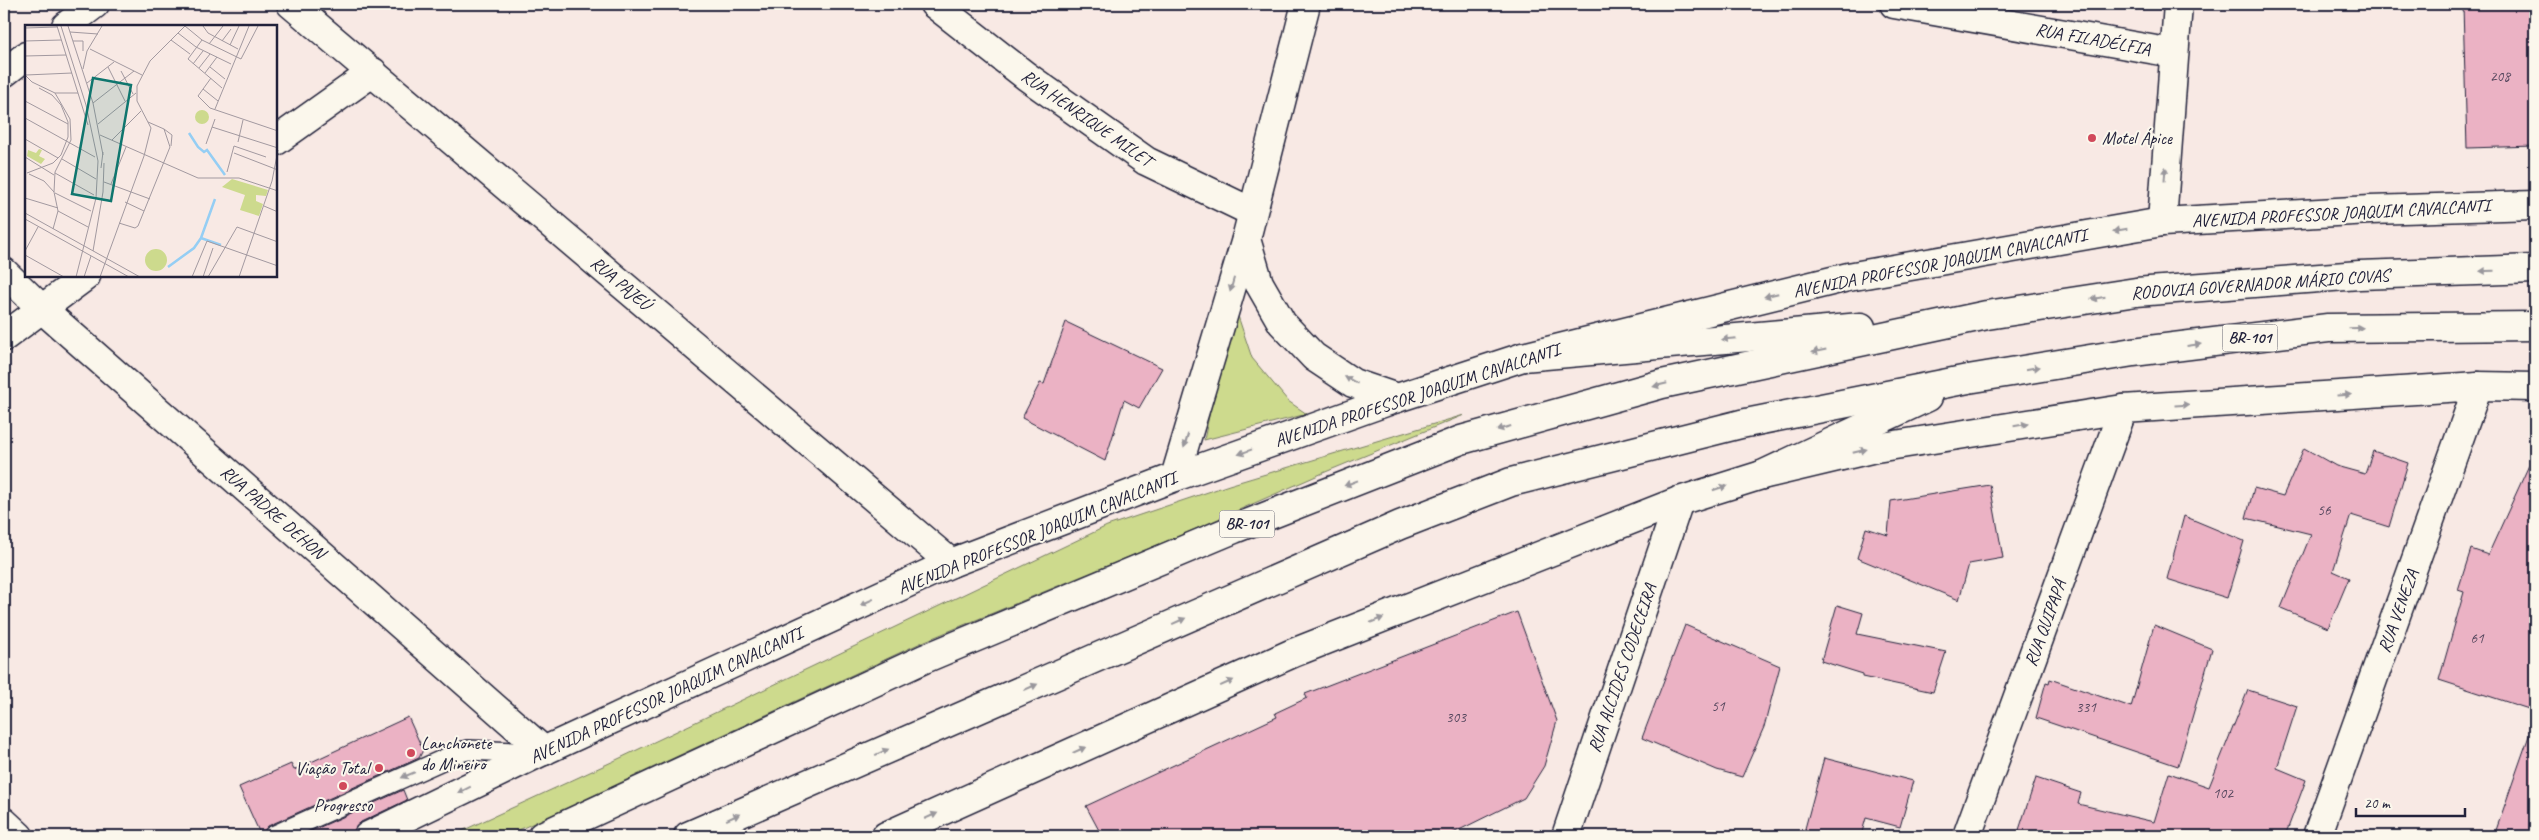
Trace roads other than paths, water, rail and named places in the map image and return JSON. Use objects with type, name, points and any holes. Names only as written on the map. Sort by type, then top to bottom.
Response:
[{"type":"main road","points":[[67,25],[95,4]]},
{"type":"main road","name":"RUA PAJEÚ","points":[[291,4],[374,72],[951,564]]},
{"type":"main road","name":"RUA HENRIQUE MILET","points":[[934,4],[1026,76],[1146,162],[1252,212]]},
{"type":"main road","points":[[1175,477],[1246,239],[1306,4]]},
{"type":"main road","name":"RUA FILADÉLFIA","points":[[1894,4],[2173,53]]},
{"type":"main road","points":[[2162,222],[2178,4]]},
{"type":"main road","points":[[4,73],[25,57]]},
{"type":"main road","points":[[278,140],[374,72]]},
{"type":"main road","name":"AVENIDA PROFESSOR JOAQUIM CAVALCANTI","points":[[368,836],[542,752],[951,564],[1175,477],[1396,398],[1524,357],[1848,276],[2162,222],[2370,210],[2535,205]]},
{"type":"main road","points":[[1246,239],[1259,283],[1282,323],[1314,357],[1345,378],[1396,398]]},
{"type":"main road","name":"RODOVIA GOVERNADOR MÁRIO COVAS","points":[[1987,315],[2136,292],[2359,275],[2535,269]]},
{"type":"main road","name":"RUA PADRE DEHON","points":[[4,272],[41,308],[542,752]]},
{"type":"main road","points":[[4,337],[83,278]]},
{"type":"main road","points":[[1524,357],[1987,315]]},
{"type":"main road","name":"BR-101","points":[[542,836],[924,659],[1234,529],[1461,440],[1662,384],[1987,315]]},
{"type":"main road","name":"BR-101","points":[[688,836],[1391,529],[1511,482],[1741,424],[1968,379],[2133,352],[2328,328],[2535,326]]},
{"type":"main road","points":[[1762,475],[1968,379]]},
{"type":"main road","points":[[886,836],[1293,653],[1679,501],[1762,475],[1876,448],[2123,409],[2478,386],[2535,387]]},
{"type":"main road","name":"RUA VENEZA","points":[[2318,836],[2478,386]]},
{"type":"main road","name":"RUA QUIPAPÁ","points":[[1967,836],[2123,409]]},
{"type":"main road","name":"RUA ALCIDES CODECEIRA","points":[[1566,836],[1679,501]]},
{"type":"main road","points":[[4,822],[19,836]]},
{"type":"lane","points":[[273,836],[460,752],[468,750],[542,752]]},
{"type":"place","name":"Motel Ápice","points":[[2092,138]]},
{"type":"place","name":"Lanchonete do Mineiro","points":[[411,753]]},
{"type":"place","name":"Viação Total","points":[[379,768]]},
{"type":"place","name":"Progresso","points":[[343,786]]}]
